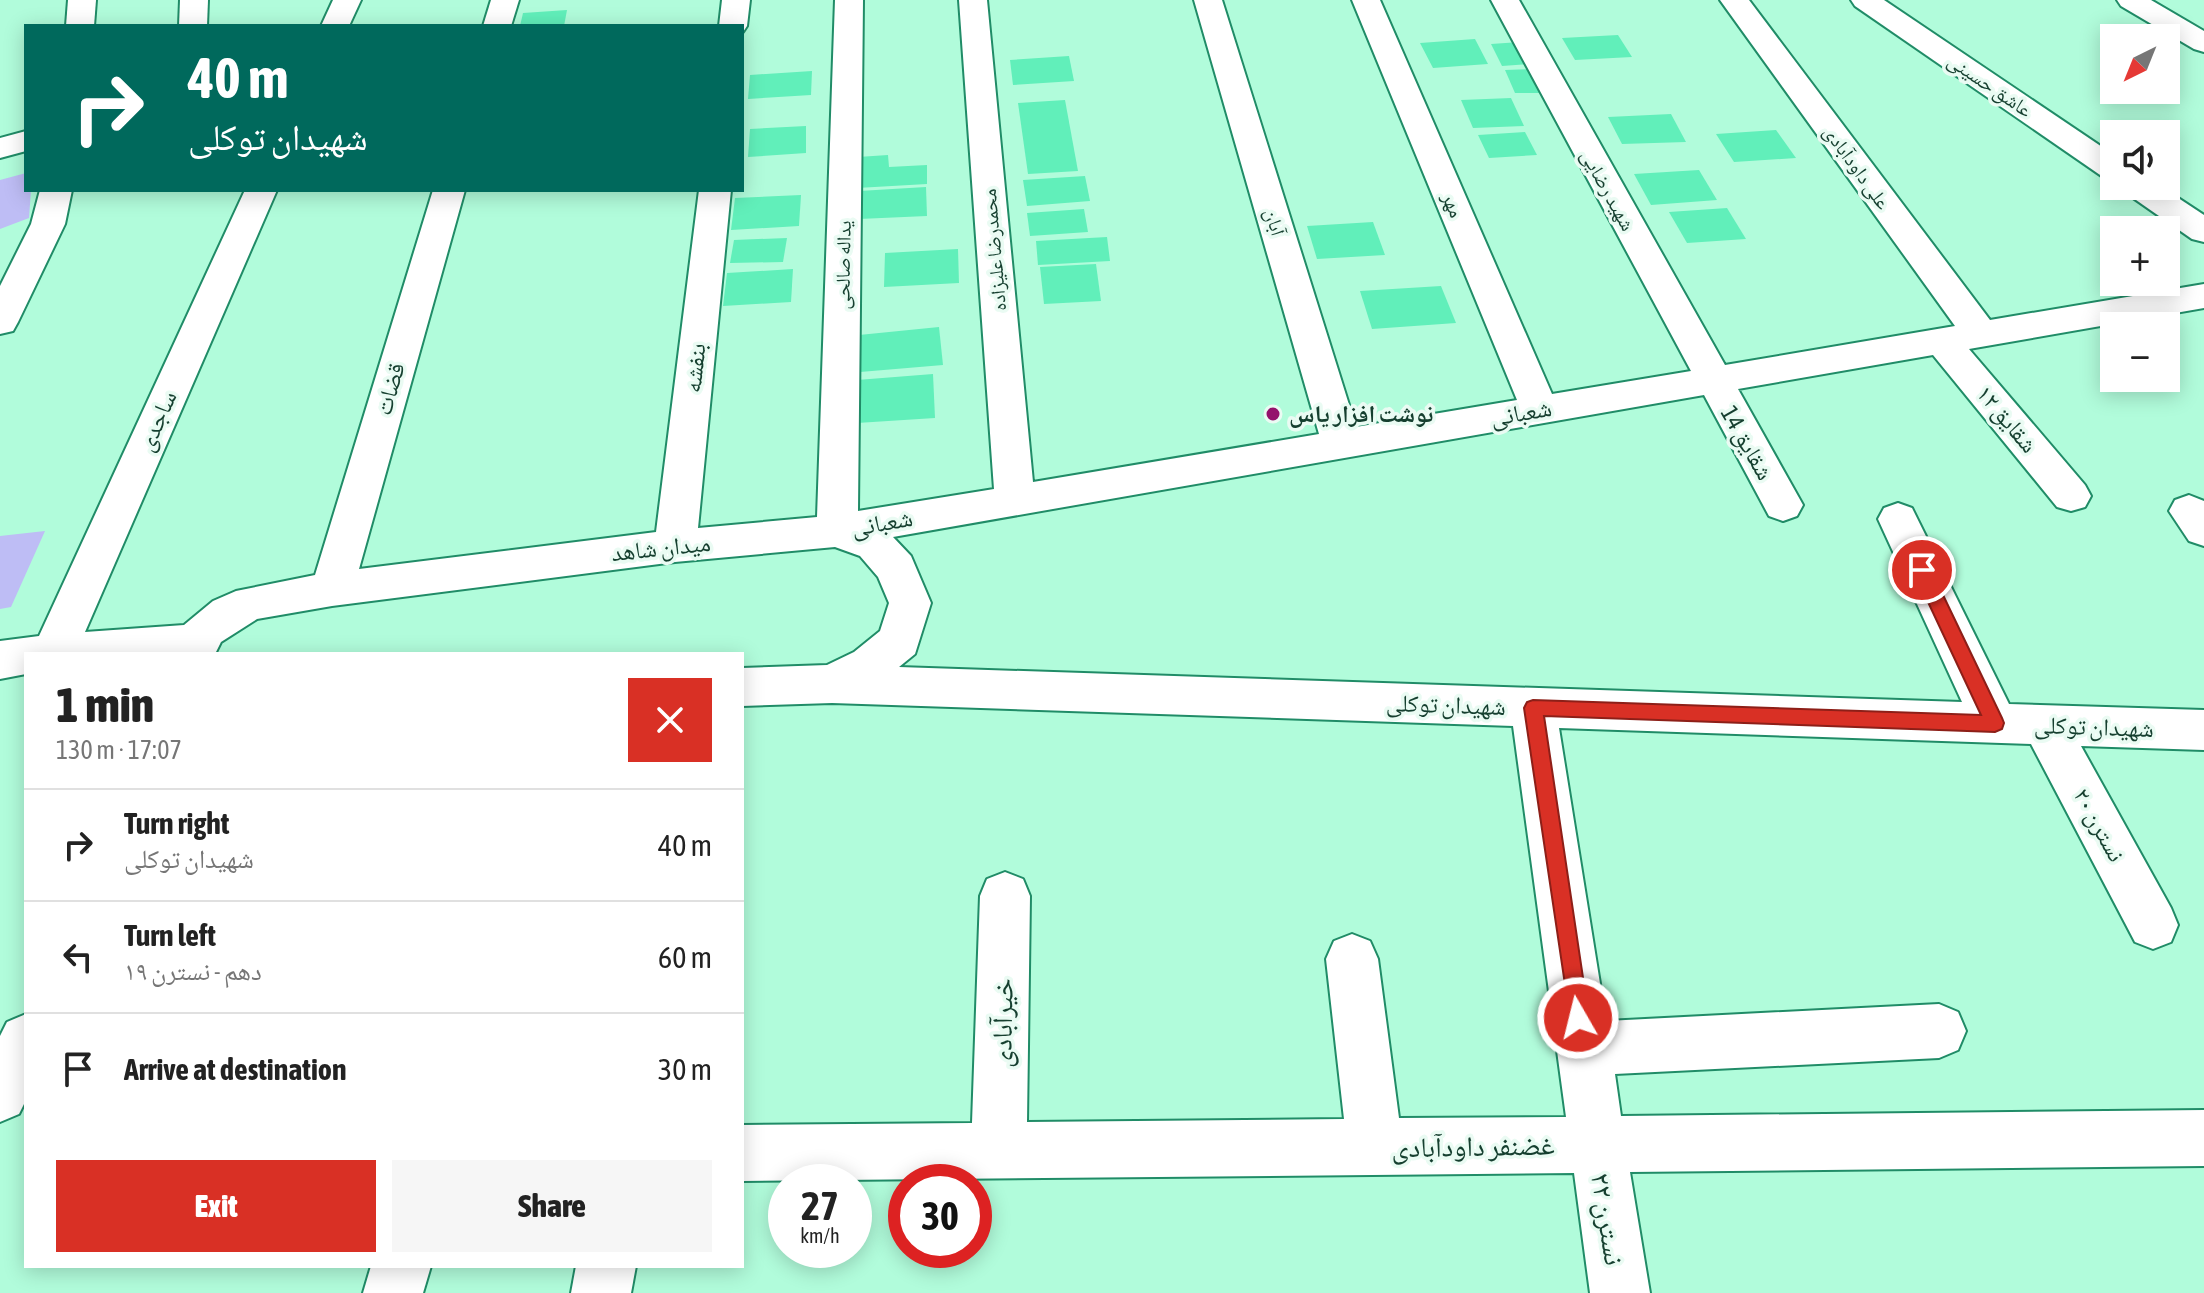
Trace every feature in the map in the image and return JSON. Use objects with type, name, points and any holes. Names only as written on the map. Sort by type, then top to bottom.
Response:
[{"type":"street","points":[[80,24],[82,0]]},
{"type":"street","points":[[193,24],[194,0]]},
{"type":"street","points":[[336,24],[347,0]]},
{"type":"street","points":[[498,24],[505,0]]},
{"type":"street","points":[[733,24],[736,0]]},
{"type":"street","name":"یداله صالحی","points":[[837,531],[849,0]]},
{"type":"street","name":"محمدرضا علیزاده","points":[[973,0],[1015,500]]},
{"type":"street","name":"آبان","points":[[1208,0],[1342,444]]},
{"type":"street","name":"مهر","points":[[1366,0],[1540,410]]},
{"type":"street","name":"شهید رضایی","points":[[1505,0],[1712,380]]},
{"type":"street","name":"علی داودآبادی","points":[[1734,0],[1981,335]]},
{"type":"street","name":"عاشق حسینی","points":[[1865,0],[2100,160]]},
{"type":"street","points":[[2131,0],[2204,43]]},
{"type":"street","points":[[0,148],[24,142]]},
{"type":"street","points":[[0,322],[48,224],[56,192]]},
{"type":"street","name":"ساجدی","points":[[41,652],[260,192]]},
{"type":"street","name":"قضات","points":[[332,589],[448,192]]},
{"type":"street","name":"بنفشه","points":[[675,546],[715,192]]},
{"type":"street","points":[[2159,200],[2204,231]]},
{"type":"street","points":[[0,242],[48,224]]},
{"type":"street","name":"شعبانی","points":[[837,531],[1942,341],[2196,307]]},
{"type":"street","name":"شقایق ۱۲","points":[[1942,341],[2071,496]]},
{"type":"street","name":"شقایق 14","points":[[1712,380],[1783,505]]},
{"type":"street","points":[[1898,519],[1995,723]]},
{"type":"street","name":"میدان شاهد","points":[[194,648],[206,629],[228,613],[251,603],[332,589],[675,546],[837,531],[875,545],[896,568],[910,603],[899,641],[870,665],[832,684],[744,687]]},
{"type":"street","points":[[91,652],[194,648]]},
{"type":"street","points":[[0,660],[24,656]]},
{"type":"street","name":"شهیدان توکلی","points":[[832,684],[2204,730]]},
{"type":"street","name":"نسترن ۲۲","points":[[1533,708],[1620,1293]]},
{"type":"street","name":"نسترن ۲۰","points":[[2045,725],[2153,925]]},
{"type":"street","name":"خیرآبادی","points":[[999,1150],[1005,896]]},
{"type":"street","points":[[1352,959],[1375,1147]]},
{"type":"street","points":[[1583,1049],[1939,1031]]},
{"type":"street","points":[[0,1095],[24,1045]]},
{"type":"street","name":"غضنفر داودآبادی","points":[[744,1153],[2204,1138]]},
{"type":"street","points":[[393,1293],[400,1268]]},
{"type":"street","points":[[601,1293],[606,1268]]},
{"type":"shaded area","points":[[24,174],[24,192],[31,192],[29,218],[0,229],[0,180]]},
{"type":"shaded area","points":[[45,531],[11,607],[0,609],[0,536]]},
{"type":"building","points":[[567,10],[564,24],[520,24],[523,13]]},
{"type":"building","points":[[1618,35],[1632,57],[1575,60],[1562,38]]},
{"type":"building","points":[[1475,39],[1488,64],[1433,68],[1420,43]]},
{"type":"building","points":[[1520,42],[1531,64],[1502,66],[1491,44]]},
{"type":"building","points":[[1069,56],[1074,81],[1013,85],[1010,60]]},
{"type":"building","points":[[1534,69],[1545,93],[1515,93],[1505,70]]},
{"type":"building","points":[[812,71],[811,95],[748,99],[750,75]]},
{"type":"building","points":[[1511,98],[1524,126],[1473,128],[1461,100]]},
{"type":"building","points":[[1065,100],[1078,171],[1028,174],[1018,103]]},
{"type":"building","points":[[1671,114],[1686,142],[1622,144],[1608,117]]},
{"type":"building","points":[[806,126],[806,153],[748,157],[750,129]]},
{"type":"building","points":[[1776,130],[1796,158],[1734,162],[1716,134]]},
{"type":"building","points":[[1525,132],[1537,155],[1489,158],[1478,135]]},
{"type":"building","points":[[888,155],[889,167],[927,165],[927,184],[857,188],[858,157]]},
{"type":"building","points":[[1699,170],[1717,200],[1651,205],[1634,174]]},
{"type":"building","points":[[1085,176],[1090,201],[1027,206],[1023,180]]},
{"type":"building","points":[[926,187],[927,216],[859,219],[859,191]]},
{"type":"building","points":[[801,195],[799,226],[731,230],[735,198]]},
{"type":"building","points":[[1727,208],[1746,239],[1687,243],[1669,212]]},
{"type":"building","points":[[1084,209],[1088,232],[1030,236],[1027,213]]},
{"type":"building","points":[[1373,222],[1385,255],[1317,259],[1307,226]]},
{"type":"building","points":[[1107,237],[1110,261],[1038,265],[1036,241]]},
{"type":"building","points":[[787,238],[783,262],[730,263],[734,240]]},
{"type":"building","points":[[958,249],[959,283],[884,287],[885,253]]},
{"type":"building","points":[[1096,264],[1101,301],[1044,304],[1040,267]]},
{"type":"building","points":[[793,269],[791,302],[723,306],[727,273]]},
{"type":"building","points":[[1441,286],[1456,323],[1372,329],[1360,291]]},
{"type":"building","points":[[939,327],[943,365],[860,372],[859,335]]},
{"type":"building","points":[[933,374],[935,418],[857,423],[857,380]]},
{"type":"place","name":"نوشت افزار یاس","points":[[1273,414]]},
{"type":"route","points":[[1578,1018],[1533,708],[1995,723],[1922,570]]}]
